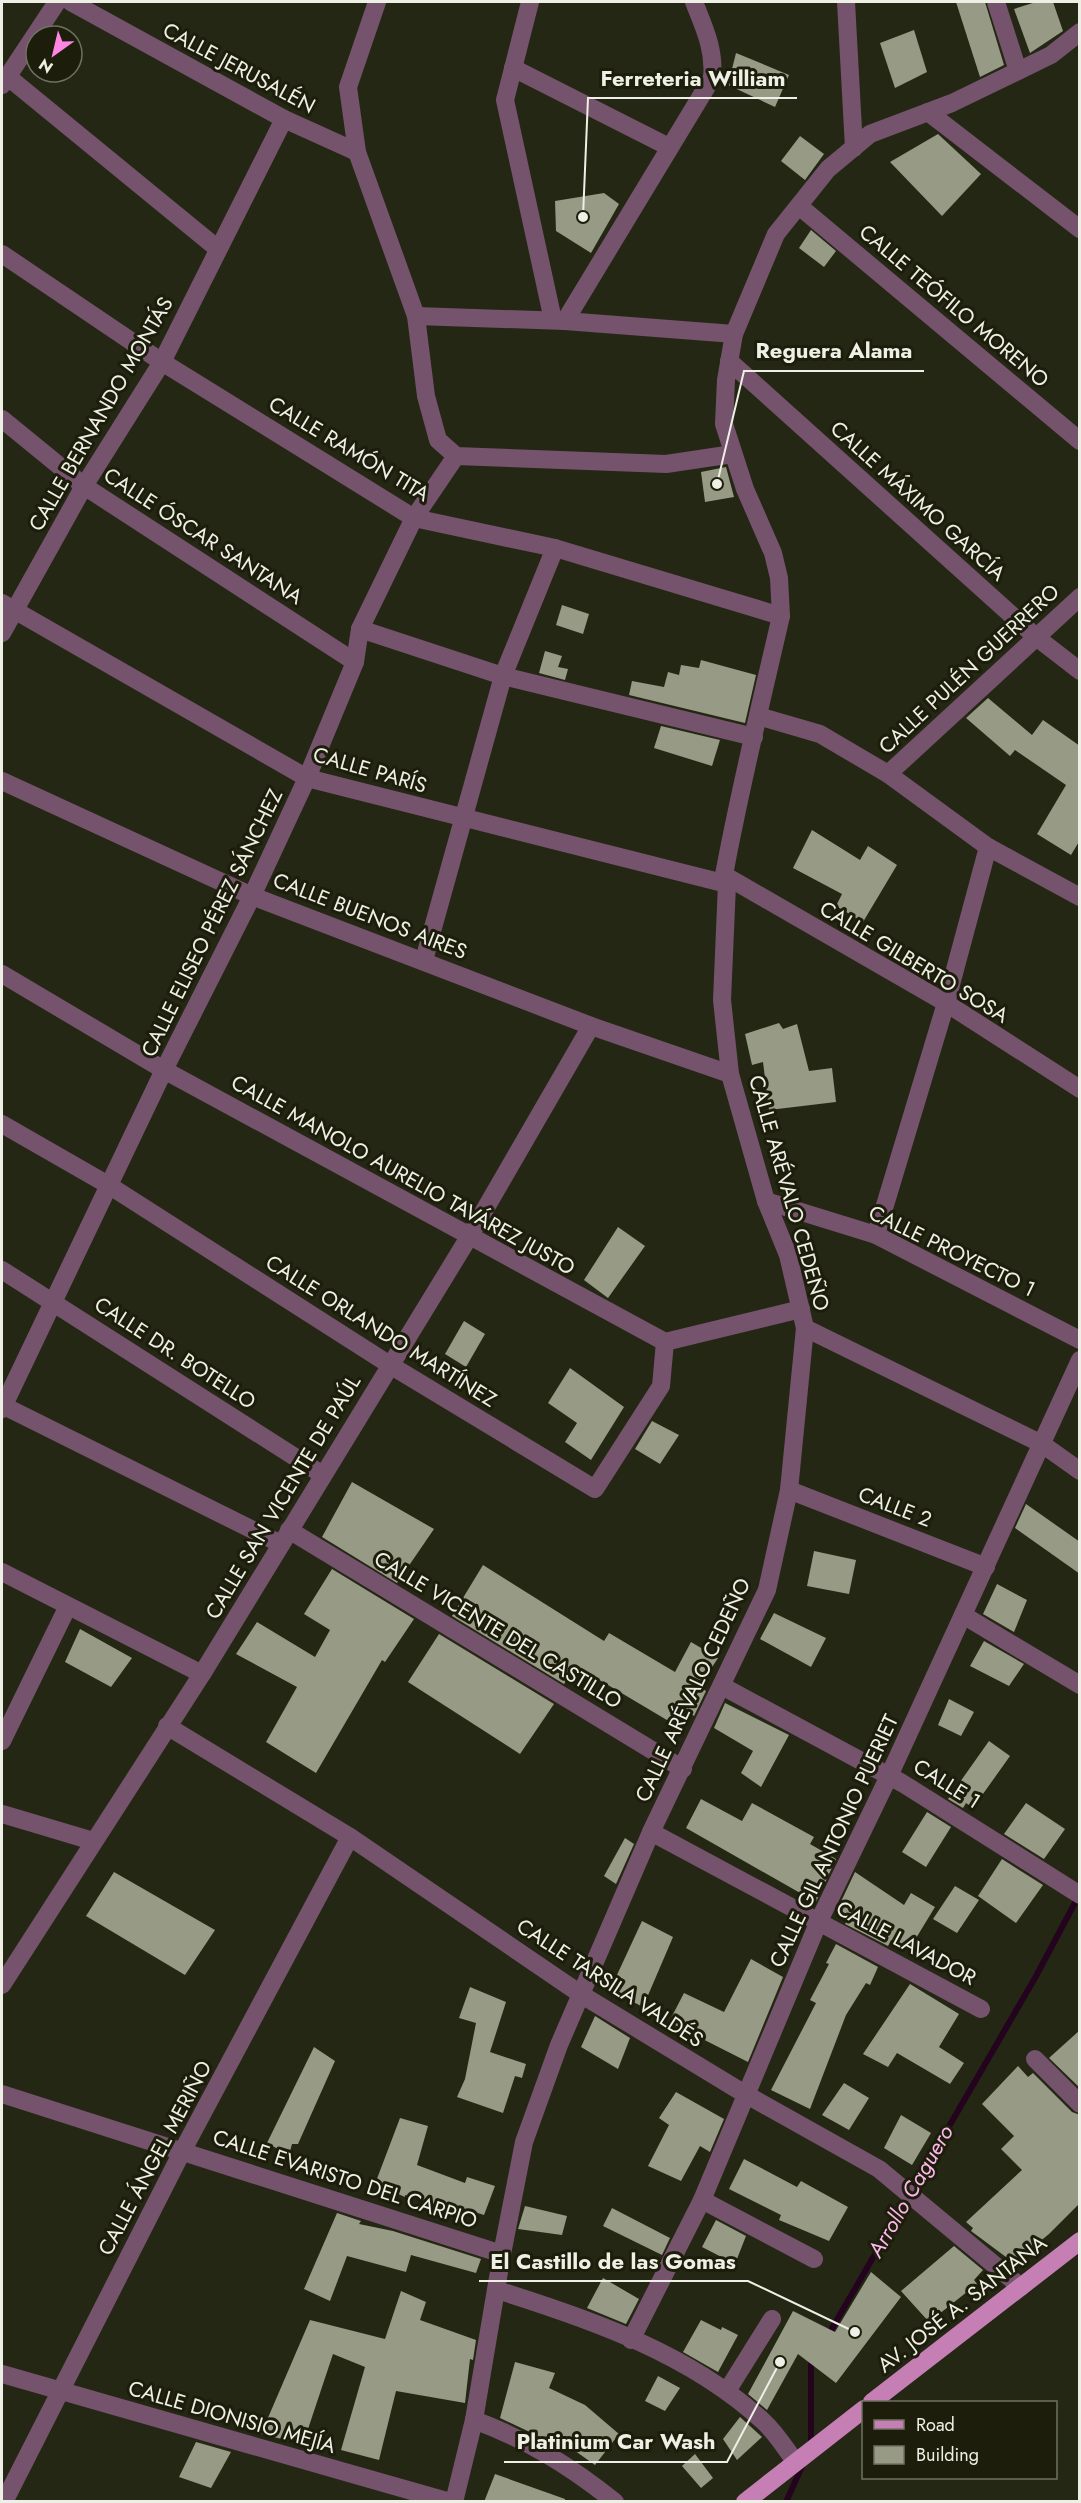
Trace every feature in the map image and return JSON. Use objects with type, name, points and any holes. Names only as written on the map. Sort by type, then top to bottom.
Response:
[{"type":"main road","name":"AV. JOSÉ A. SANTANA","points":[[875,2401],[1080,2241]]},
{"type":"main road","points":[[745,2502],[862,2411]]},
{"type":"street","points":[[57,2],[5,82],[218,249]]},
{"type":"street","name":"CALLE JERUSALÉN","points":[[71,2],[284,119],[357,152]]},
{"type":"street","points":[[377,2],[348,87],[357,152],[416,316],[426,396],[438,440],[456,456],[666,464],[733,454]]},
{"type":"street","points":[[530,2],[505,100],[559,321]]},
{"type":"street","points":[[559,321],[712,78],[714,62],[710,42],[694,2]]},
{"type":"street","points":[[846,2],[854,148]]},
{"type":"street","points":[[996,2],[1018,71]]},
{"type":"street","name":"CALLE ARÉVALO CEDEÑO","points":[[452,2502],[474,2420],[502,2254],[524,2142],[559,2045],[651,1832],[684,1768],[767,1590],[789,1490],[805,1328],[788,1255],[766,1201],[730,1074],[722,1000],[726,880],[741,781],[754,737],[780,616],[779,578],[773,553],[745,489],[724,424],[729,361],[734,334],[776,234],[828,169],[870,134],[928,112],[1051,55],[1080,32]]},
{"type":"street","points":[[513,68],[669,147]]},
{"type":"street","points":[[928,112],[1080,229]]},
{"type":"street","name":"CALLE BERNANDO MONTÁS","points":[[2,633],[8,607],[162,362],[284,119]]},
{"type":"street","name":"CALLE TEÓFILO MORENO","points":[[799,206],[1080,441]]},
{"type":"street","name":"CALLE RAMÓN TITA","points":[[2,254],[162,362],[414,518],[555,548],[780,616]]},
{"type":"street","points":[[416,316],[559,321],[734,334]]},
{"type":"street","name":"CALLE MÁXIMO GARCÍA","points":[[729,361],[1036,637],[1080,671]]},
{"type":"street","name":"CALLE ÓSCAR SANTANA","points":[[2,419],[84,486],[356,662]]},
{"type":"street","name":"CALLE ELISEO PÉREZ SÁNCHEZ","points":[[2,1406],[164,1070],[252,896],[307,778],[356,662],[360,629],[414,518],[456,456]]},
{"type":"street","points":[[424,960],[503,675],[555,548]]},
{"type":"street","name":"CALLE PULÉN GUERRERO","points":[[888,774],[1080,597]]},
{"type":"street","name":"CALLE PARÍS","points":[[8,607],[307,778],[462,819],[726,880]]},
{"type":"street","points":[[360,629],[503,675],[754,737]]},
{"type":"street","points":[[758,716],[820,734],[888,774],[988,847],[1080,897]]},
{"type":"street","name":"CALLE BUENOS AIRES","points":[[2,781],[252,896],[424,960],[591,1026],[730,1074]]},
{"type":"street","points":[[876,1235],[946,1003],[988,847]]},
{"type":"street","name":"CALLE GILBERTO SOSA","points":[[726,880],[946,1003],[1080,1089]]},
{"type":"street","name":"CALLE MANOLO AURELIO TAVÁREZ JUSTO","points":[[2,974],[164,1070],[665,1342]]},
{"type":"street","name":"CALLE SAN VICENTE DE PAÚL","points":[[2,1985],[202,1674],[468,1237],[591,1026]]},
{"type":"street","name":"CALLE ORLANDO MARTÍNEZ","points":[[2,1124],[110,1186],[390,1365],[595,1488],[662,1386],[665,1342]]},
{"type":"street","name":"CALLE PROYECTO 1","points":[[766,1201],[876,1235],[1080,1340]]},
{"type":"street","name":"CALLE DR. BOTELLO","points":[[2,1270],[323,1475]]},
{"type":"street","points":[[665,1342],[801,1309]]},
{"type":"street","points":[[805,1328],[1042,1444],[1080,1471]]},
{"type":"street","name":"CALLE GIL ANTONIO PUERIET","points":[[631,2340],[702,2200],[819,1921],[889,1776],[1080,1360]]},
{"type":"street","name":"CALLE VICENTE DEL CASTILLO","points":[[2,1406],[285,1537],[684,1768]]},
{"type":"street","name":"CALLE 2","points":[[789,1490],[986,1567]]},
{"type":"street","points":[[2,1572],[202,1674]]},
{"type":"street","points":[[2,1741],[68,1606]]},
{"type":"street","points":[[963,1615],[1080,1685]]},
{"type":"street","name":"CALLE 1","points":[[722,1686],[889,1776],[1074,1891]]},
{"type":"street","name":"CALLE TARSILA VALDÉS","points":[[167,1726],[350,1837],[582,1995],[745,2094],[879,2169],[1021,2286]]},
{"type":"street","points":[[2,1814],[93,1841]]},
{"type":"street","name":"CALLE LAVADOR","points":[[651,1832],[981,2009]]},
{"type":"street","name":"CALLE ÁNGEL MERIÑO","points":[[4,2502],[58,2391],[183,2150],[350,1837]]},
{"type":"street","points":[[1035,2059],[1080,2104]]},
{"type":"street","name":"CALLE EVARISTO DEL CARPIO","points":[[2,2094],[183,2150],[502,2254]]},
{"type":"street","points":[[702,2200],[814,2259]]},
{"type":"street","points":[[496,2290],[571,2313],[691,2368],[727,2391],[766,2424],[798,2459]]},
{"type":"street","points":[[727,2391],[772,2319]]},
{"type":"street","name":"CALLE DIONISIO MEJÍA","points":[[2,2374],[452,2502]]},
{"type":"street","points":[[474,2420],[520,2437],[562,2462],[615,2502]]},
{"type":"building","points":[[956,2],[985,2],[1004,65],[980,77]]},
{"type":"building","points":[[1036,2],[1053,2],[1063,31],[1030,53],[1014,9]]},
{"type":"building","points":[[914,30],[927,72],[895,88],[880,43]]},
{"type":"building","points":[[736,53],[789,75],[775,107],[728,85]]},
{"type":"building","points":[[938,134],[981,174],[942,216],[890,162]]},
{"type":"building","points":[[800,136],[824,154],[805,180],[781,161]]},
{"type":"building","points":[[604,193],[619,204],[591,253],[556,231],[555,201]]},
{"type":"building","points":[[811,230],[836,251],[824,267],[799,248]]},
{"type":"building","points":[[726,467],[734,497],[705,502],[701,472]]},
{"type":"building","points":[[562,605],[589,614],[583,634],[556,625]]},
{"type":"building","points":[[545,651],[562,656],[558,667],[568,669],[565,680],[539,673]]},
{"type":"building","points":[[701,660],[756,675],[745,723],[629,695],[632,681],[664,687],[668,672],[679,675],[681,665],[699,668]]},
{"type":"building","points":[[988,698],[1032,735],[1043,720],[1080,746],[1080,840],[1071,855],[1037,834],[1066,785],[1015,750],[1010,756],[966,718]]},
{"type":"building","points":[[661,726],[720,740],[712,766],[654,748]]},
{"type":"building","points":[[812,830],[860,860],[868,846],[897,865],[863,922],[836,906],[842,894],[793,868]]},
{"type":"building","points":[[779,1023],[783,1029],[797,1024],[809,1071],[832,1068],[836,1102],[769,1110],[763,1062],[752,1065],[745,1034]]},
{"type":"building","points":[[618,1227],[645,1246],[608,1298],[584,1280]]},
{"type":"building","points":[[464,1321],[485,1334],[466,1367],[445,1354]]},
{"type":"building","points":[[570,1368],[624,1407],[591,1460],[565,1442],[577,1423],[548,1403]]},
{"type":"building","points":[[652,1421],[679,1435],[660,1464],[635,1449]]},
{"type":"building","points":[[352,1482],[434,1529],[397,1583],[322,1537]]},
{"type":"building","points":[[1026,1504],[1080,1542],[1080,1574],[1015,1528]]},
{"type":"building","points":[[814,1551],[856,1560],[849,1594],[807,1586]]},
{"type":"building","points":[[483,1565],[604,1641],[609,1633],[675,1672],[691,1642],[718,1658],[699,1687],[706,1691],[694,1716],[691,1714],[682,1729],[576,1666],[564,1684],[452,1616]]},
{"type":"building","points":[[332,1569],[414,1619],[385,1662],[382,1660],[316,1773],[266,1742],[297,1687],[236,1654],[257,1622],[315,1657],[330,1630],[304,1614]]},
{"type":"building","points":[[997,1584],[1027,1600],[1014,1632],[983,1614]]},
{"type":"building","points":[[774,1613],[826,1638],[811,1667],[760,1639]]},
{"type":"building","points":[[80,1629],[132,1658],[111,1687],[65,1662]]},
{"type":"building","points":[[439,1634],[554,1704],[520,1754],[408,1682]]},
{"type":"building","points":[[984,1641],[1024,1664],[1009,1686],[970,1666]]},
{"type":"building","points":[[949,1699],[974,1712],[961,1736],[938,1725]]},
{"type":"building","points":[[725,1703],[789,1735],[761,1787],[741,1773],[753,1751],[714,1728]]},
{"type":"building","points":[[989,1741],[1010,1756],[973,1808],[966,1803],[963,1808],[948,1799]]},
{"type":"building","points":[[701,1799],[742,1821],[752,1803],[814,1837],[810,1844],[836,1859],[816,1902],[686,1828]]},
{"type":"building","points":[[1026,1803],[1065,1829],[1044,1859],[1004,1834]]},
{"type":"building","points":[[927,1812],[951,1827],[926,1867],[902,1852]]},
{"type":"building","points":[[625,1838],[634,1844],[616,1884],[604,1876]]},
{"type":"building","points":[[1002,1859],[1043,1885],[1016,1923],[978,1896]]},
{"type":"building","points":[[114,1872],[215,1930],[185,1975],[86,1916]]},
{"type":"building","points":[[855,1872],[904,1905],[911,1893],[935,1907],[910,1948],[891,1940],[888,1946],[845,1924],[849,1917],[837,1910]]},
{"type":"building","points":[[955,1886],[979,1900],[957,1933],[933,1919]]},
{"type":"building","points":[[642,1921],[673,1937],[643,2007],[610,1990]]},
{"type":"building","points":[[836,1944],[878,1967],[870,1985],[866,1983],[846,2015],[810,2109],[771,2090],[816,2003],[810,2000],[829,1964],[826,1963]]},
{"type":"building","points":[[751,1959],[783,1977],[748,2062],[669,2022],[684,1993],[724,2012]]},
{"type":"building","points":[[910,1984],[959,2014],[939,2047],[964,2063],[950,2084],[897,2053],[888,2067],[863,2054]]},
{"type":"building","points":[[470,1987],[506,2002],[490,2052],[526,2064],[522,2078],[515,2076],[503,2113],[457,2097],[465,2079],[476,2023],[459,2018]]},
{"type":"building","points":[[595,2016],[630,2038],[618,2069],[581,2047]]},
{"type":"building","points":[[1080,2030],[1080,2088],[1049,2058]]},
{"type":"building","points":[[314,2047],[335,2061],[298,2144],[292,2144],[289,2155],[267,2143]]},
{"type":"building","points":[[1018,2066],[1028,2077],[1033,2073],[1072,2112],[1080,2115],[1080,2203],[1049,2234],[1014,2263],[971,2231],[973,2228],[966,2222],[1022,2170],[1001,2149],[1014,2136],[982,2104]]},
{"type":"building","points":[[844,2083],[869,2098],[849,2130],[822,2115]]},
{"type":"building","points":[[676,2092],[724,2119],[710,2152],[700,2146],[681,2181],[648,2166],[669,2125],[659,2118]]},
{"type":"building","points":[[901,2115],[931,2133],[912,2165],[884,2148]]},
{"type":"building","points":[[400,2118],[428,2126],[417,2165],[465,2183],[467,2177],[495,2186],[484,2215],[450,2204],[448,2208],[405,2195],[405,2197],[375,2184]]},
{"type":"building","points":[[744,2159],[797,2187],[801,2181],[848,2207],[829,2241],[779,2220],[781,2215],[729,2189]]},
{"type":"building","points":[[525,2206],[567,2216],[562,2235],[518,2229]]},
{"type":"building","points":[[612,2208],[670,2238],[662,2255],[603,2226]]},
{"type":"building","points":[[337,2213],[361,2221],[359,2224],[393,2231],[481,2259],[476,2273],[411,2255],[406,2272],[347,2256],[330,2301],[304,2289]]},
{"type":"building","points":[[716,2220],[746,2236],[735,2264],[702,2247]]},
{"type":"building","points":[[954,2246],[983,2270],[974,2280],[977,2284],[929,2322],[901,2291]]},
{"type":"building","points":[[871,2272],[901,2297],[836,2383],[798,2354],[767,2410],[748,2394],[793,2311],[835,2332]]},
{"type":"building","points":[[603,2278],[639,2299],[626,2324],[587,2308]]},
{"type":"building","points":[[401,2291],[426,2302],[420,2320],[476,2340],[473,2360],[470,2359],[465,2403],[396,2391],[379,2460],[341,2450],[365,2367],[333,2354],[303,2444],[261,2434],[310,2320],[385,2339]]},
{"type":"building","points":[[701,2320],[738,2335],[718,2372],[683,2352]]},
{"type":"building","points":[[515,2362],[555,2373],[549,2388],[585,2405],[619,2434],[595,2465],[554,2436],[551,2442],[500,2418]]},
{"type":"building","points":[[658,2376],[680,2388],[665,2411],[645,2401]]},
{"type":"building","points":[[740,2417],[762,2437],[737,2460],[723,2439]]},
{"type":"building","points":[[196,2442],[231,2452],[211,2488],[179,2477]]},
{"type":"building","points":[[695,2454],[713,2478],[701,2488],[682,2466]]},
{"type":"building","points":[[495,2474],[565,2499],[565,2502],[484,2502]]},
{"type":"waterway","name":"Arrollo Caguero","points":[[827,2337],[1035,1978],[1078,1897]]},
{"type":"waterway","name":"Arrollo Caguero","points":[[811,2446],[811,2364],[815,2359]]},
{"type":"waterway","name":"Arrollo Caguero","points":[[786,2502],[803,2464]]},
{"type":"place","name":"Ferreteria William","points":[[583,217]]},
{"type":"place","name":"Reguera Alama","points":[[717,484]]},
{"type":"place","name":"El Castillo de las Gomas","points":[[855,2332]]},
{"type":"place","name":"Platinium Car Wash","points":[[780,2362]]}]
